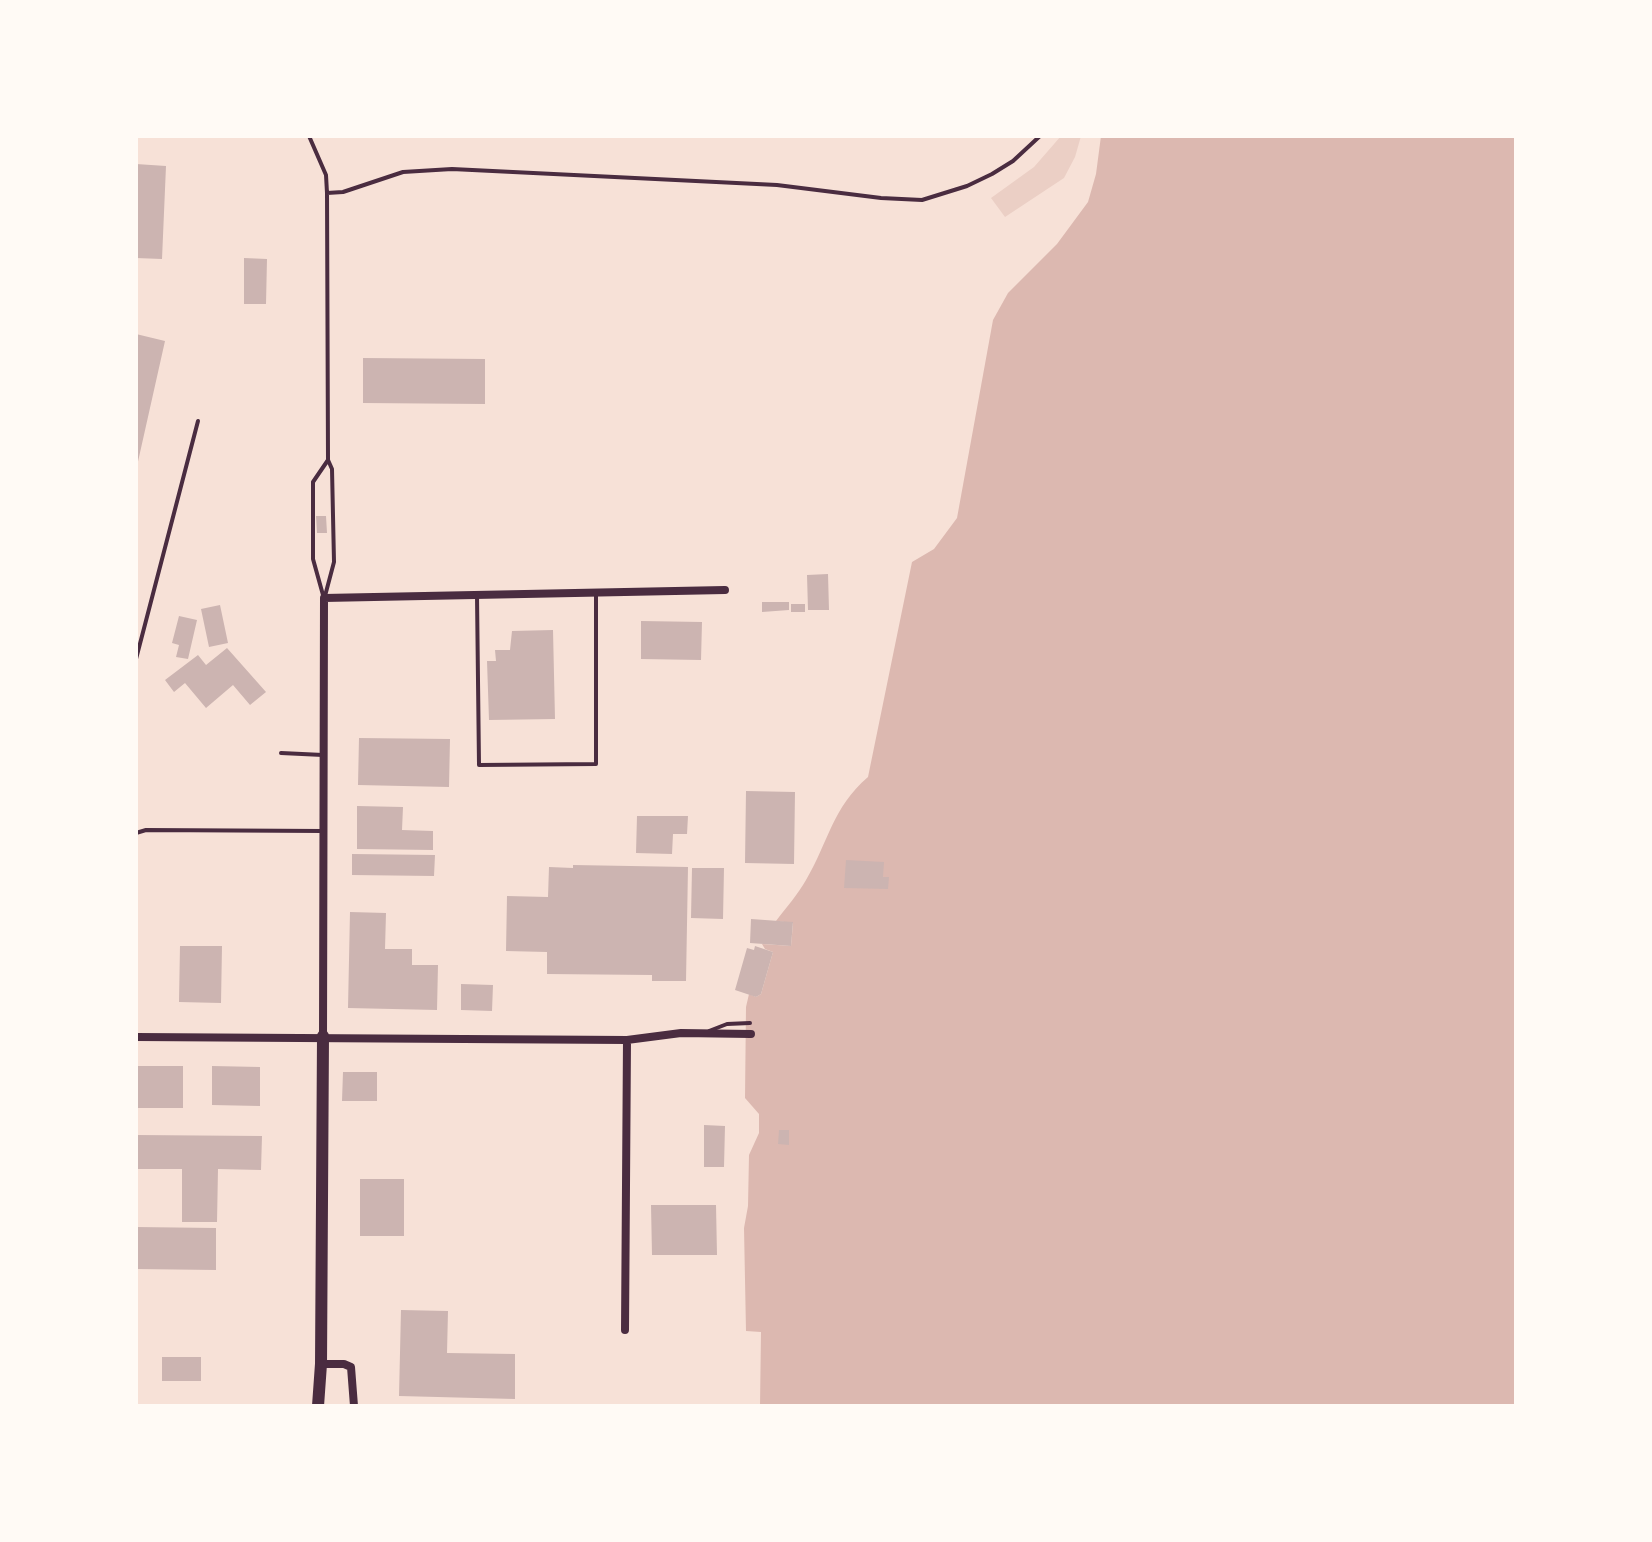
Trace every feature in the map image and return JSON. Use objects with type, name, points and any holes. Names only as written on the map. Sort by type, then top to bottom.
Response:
[{"type":"main road","points":[[318,1406],[321,1364],[323,1036]]},
{"type":"street","points":[[323,1036],[324,598],[725,590]]},
{"type":"street","points":[[136,1037],[627,1040],[681,1033],[751,1034]]},
{"type":"street","points":[[625,1330],[627,1040]]},
{"type":"street","points":[[321,1364],[351,1367],[354,1406]]},
{"type":"lane","points":[[309,136],[326,175],[327,193],[328,460],[332,469],[334,562],[324,598]]},
{"type":"lane","points":[[327,193],[343,192],[403,172],[452,169],[777,185],[922,200],[967,186],[992,174],[1013,161],[1040,136]]},
{"type":"lane","points":[[136,659],[198,421]]},
{"type":"lane","points":[[324,598],[313,559],[313,482],[328,460]]},
{"type":"lane","points":[[477,596],[479,765],[596,764],[596,593]]},
{"type":"lane","points":[[281,753],[323,755]]},
{"type":"lane","points":[[136,833],[146,830],[323,831]]},
{"type":"lane","points":[[703,1033],[727,1024],[750,1023]]},
{"type":"shaded area","points":[[1061,136],[1081,136],[1064,178],[1005,217],[991,198],[1034,167]]},
{"type":"shaded area","points":[[1101,136],[1516,136],[1516,1406],[760,1406],[761,1332],[746,1331],[744,1228],[748,1206],[749,1155],[759,1133],[759,1114],[745,1098],[746,1007],[749,994],[756,997],[761,994],[773,952],[762,944],[791,946],[793,923],[776,921],[806,880],[846,801],[868,777],[912,562],[934,549],[957,518],[993,320],[1008,293],[1057,244],[1088,202],[1096,174]]},
{"type":"building","points":[[136,164],[166,166],[162,259],[136,258]]},
{"type":"building","points":[[244,258],[267,259],[266,304],[244,304]]},
{"type":"building","points":[[136,334],[165,341],[137,466],[136,465]]},
{"type":"building","points":[[363,358],[485,359],[485,404],[363,403]]},
{"type":"building","points":[[316,516],[326,516],[327,533],[317,533]]},
{"type":"building","points":[[828,574],[829,610],[808,610],[807,575]]},
{"type":"building","points":[[762,602],[789,602],[789,610],[762,612]]},
{"type":"building","points":[[791,604],[805,604],[805,612],[791,612]]},
{"type":"building","points":[[220,605],[228,643],[209,647],[201,609]]},
{"type":"building","points":[[179,616],[197,620],[188,659],[176,657],[179,645],[172,643]]},
{"type":"building","points":[[641,621],[702,622],[701,660],[641,659]]},
{"type":"building","points":[[553,630],[555,719],[489,720],[487,661],[496,661],[495,650],[510,650],[512,631]]},
{"type":"building","points":[[227,648],[266,692],[250,705],[233,685],[206,708],[185,683],[174,692],[165,680],[198,655],[206,665]]},
{"type":"building","points":[[359,738],[450,739],[449,787],[358,785]]},
{"type":"building","points":[[746,791],[795,792],[794,864],[745,863]]},
{"type":"building","points":[[357,806],[403,807],[402,830],[433,831],[433,850],[357,849]]},
{"type":"building","points":[[637,816],[688,816],[687,834],[673,834],[672,854],[636,853]]},
{"type":"building","points":[[352,854],[435,855],[434,876],[352,875]]},
{"type":"building","points":[[846,860],[884,862],[883,877],[889,877],[888,889],[844,888]]},
{"type":"building","points":[[573,865],[688,867],[686,981],[652,981],[652,975],[547,974],[547,952],[506,951],[507,896],[548,897],[549,867],[573,868]]},
{"type":"building","points":[[692,868],[724,868],[723,919],[691,918]]},
{"type":"building","points":[[350,912],[386,913],[385,949],[412,949],[412,965],[438,965],[437,1010],[348,1008]]},
{"type":"building","points":[[751,919],[793,922],[791,946],[750,943]]},
{"type":"building","points":[[180,946],[222,946],[221,1003],[179,1002]]},
{"type":"building","points":[[755,946],[773,952],[761,994],[756,997],[735,990],[747,948],[754,950]]},
{"type":"building","points":[[461,984],[493,985],[492,1011],[461,1010]]},
{"type":"building","points":[[136,1066],[183,1066],[183,1108],[136,1108]]},
{"type":"building","points":[[212,1066],[260,1067],[260,1106],[212,1105]]},
{"type":"building","points":[[343,1072],[377,1072],[377,1101],[342,1101]]},
{"type":"building","points":[[704,1125],[725,1126],[724,1167],[704,1167]]},
{"type":"building","points":[[779,1130],[789,1130],[789,1145],[778,1144]]},
{"type":"building","points":[[136,1135],[262,1136],[261,1170],[218,1169],[217,1222],[182,1222],[182,1169],[136,1169]]},
{"type":"building","points":[[360,1179],[404,1179],[404,1236],[360,1236]]},
{"type":"building","points":[[651,1205],[716,1205],[717,1255],[652,1255]]},
{"type":"building","points":[[136,1227],[216,1228],[216,1270],[136,1269]]},
{"type":"building","points":[[401,1310],[448,1311],[447,1353],[515,1354],[515,1399],[399,1396]]},
{"type":"building","points":[[162,1357],[201,1357],[201,1381],[162,1381]]}]
